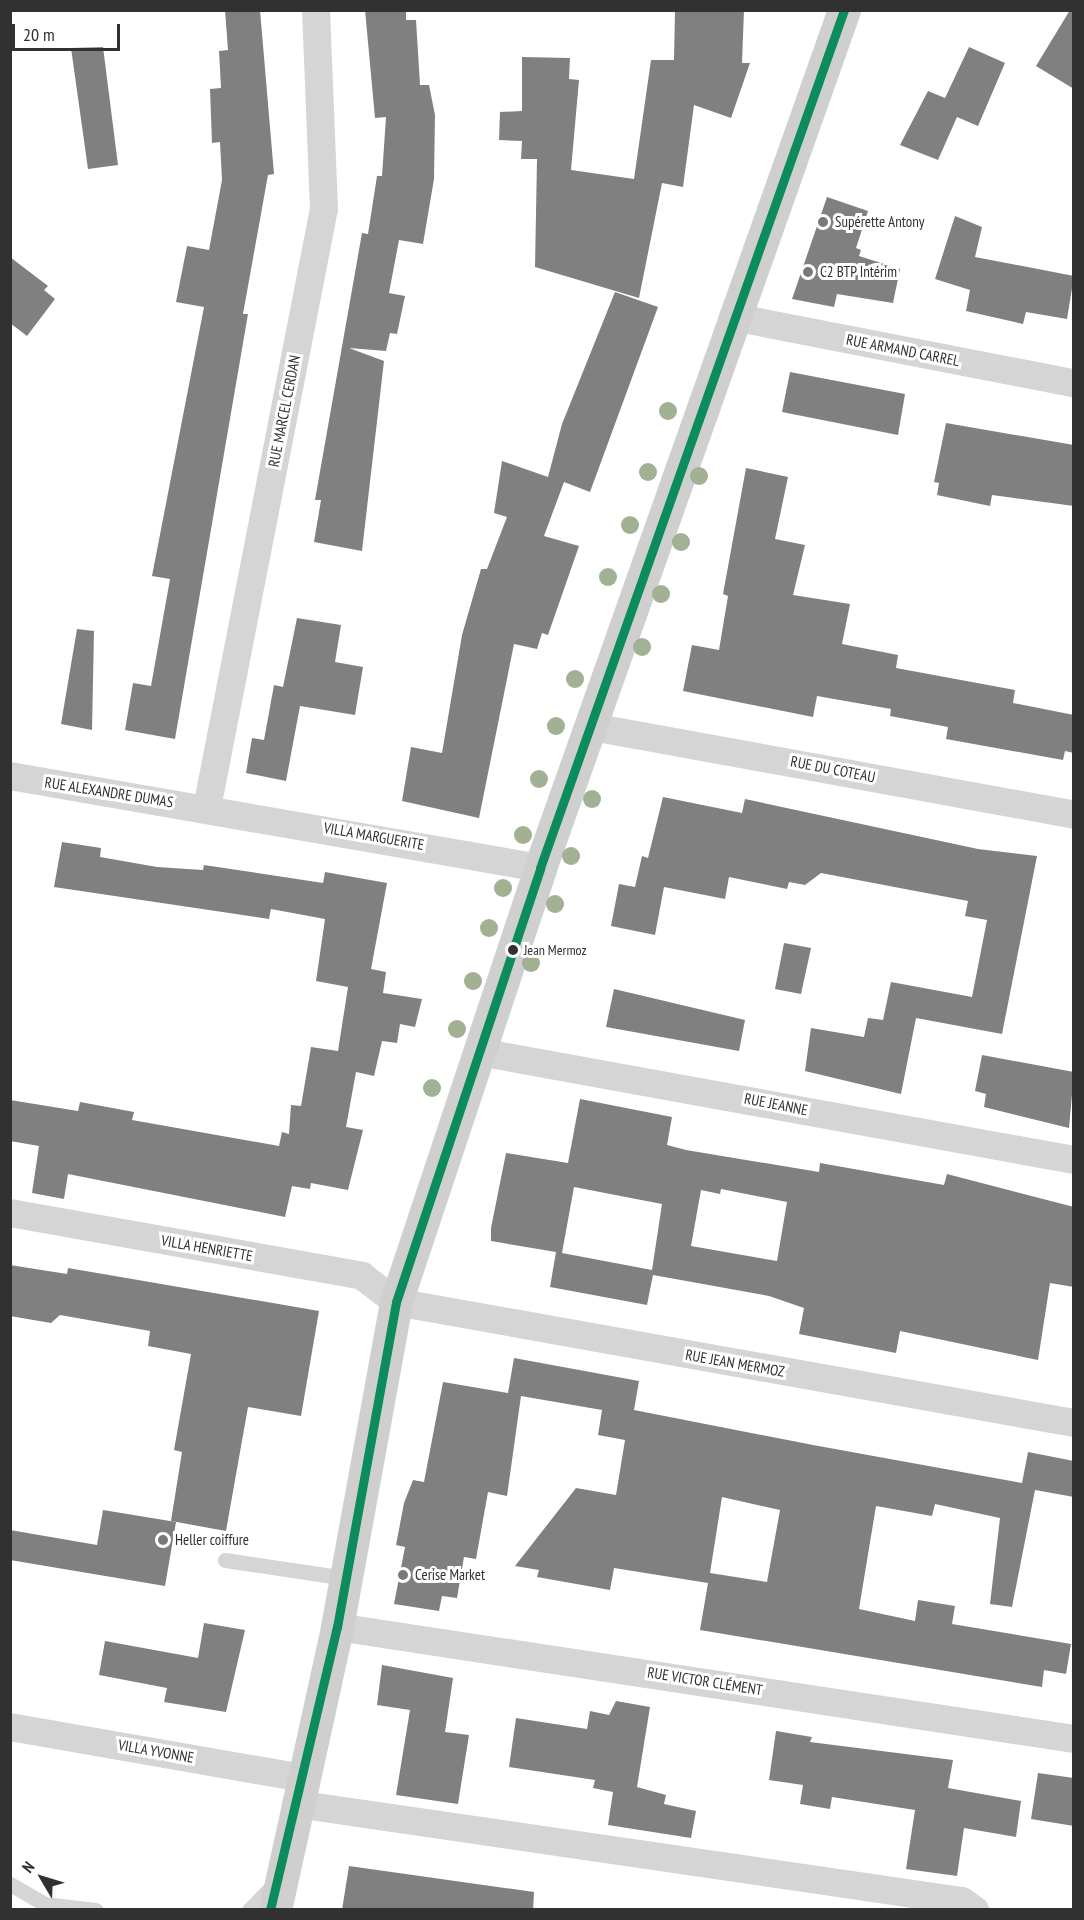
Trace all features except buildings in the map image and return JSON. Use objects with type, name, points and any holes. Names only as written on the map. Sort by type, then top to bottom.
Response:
[{"type":"main road","points":[[275,1910],[299,1791],[337,1627],[396,1302],[540,868],[592,727],[733,317],[844,10]]},
{"type":"main road","points":[[270,1910],[282,1877]]},
{"type":"street","name":"RUE MARCEL CERDAN","points":[[207,808],[324,209],[316,10]]},
{"type":"street","name":"RUE ARMAND CARREL","points":[[733,317],[1074,383]]},
{"type":"street","name":"RUE DU COTEAU","points":[[592,727],[1074,815]]},
{"type":"street","name":"RUE ALEXANDRE DUMAS","points":[[10,776],[207,808]]},
{"type":"street","name":"VILLA MARGUERITE","points":[[207,808],[540,868]]},
{"type":"street","name":"RUE JEANNE","points":[[479,1052],[1074,1160]]},
{"type":"street","name":"VILLA HENRIETTE","points":[[10,1213],[362,1276],[396,1302]]},
{"type":"street","name":"RUE JEAN MERMOZ","points":[[396,1302],[1074,1423]]},
{"type":"street","name":"RUE VICTOR CLÉMENT","points":[[337,1627],[1074,1739]]},
{"type":"street","name":"VILLA YVONNE","points":[[10,1727],[299,1791],[962,1901],[975,1910]]},
{"type":"lane","points":[[225,1560],[346,1578]]},
{"type":"lane","points":[[249,1910],[282,1877]]},
{"type":"lane","points":[[10,1884],[44,1904],[96,1910]]},
{"type":"transit line","points":[[270,1910],[337,1627],[396,1302],[540,868],[844,10]]},
{"type":"place","name":"Supérette Antony","points":[[823,222]]},
{"type":"place","name":"C2 BTP Intérim","points":[[808,272]]},
{"type":"place","name":"Jean Mermoz","points":[[513,950]]},
{"type":"place","name":"Heller coiffure","points":[[163,1540]]},
{"type":"place","name":"Cerise Market","points":[[403,1575]]}]
